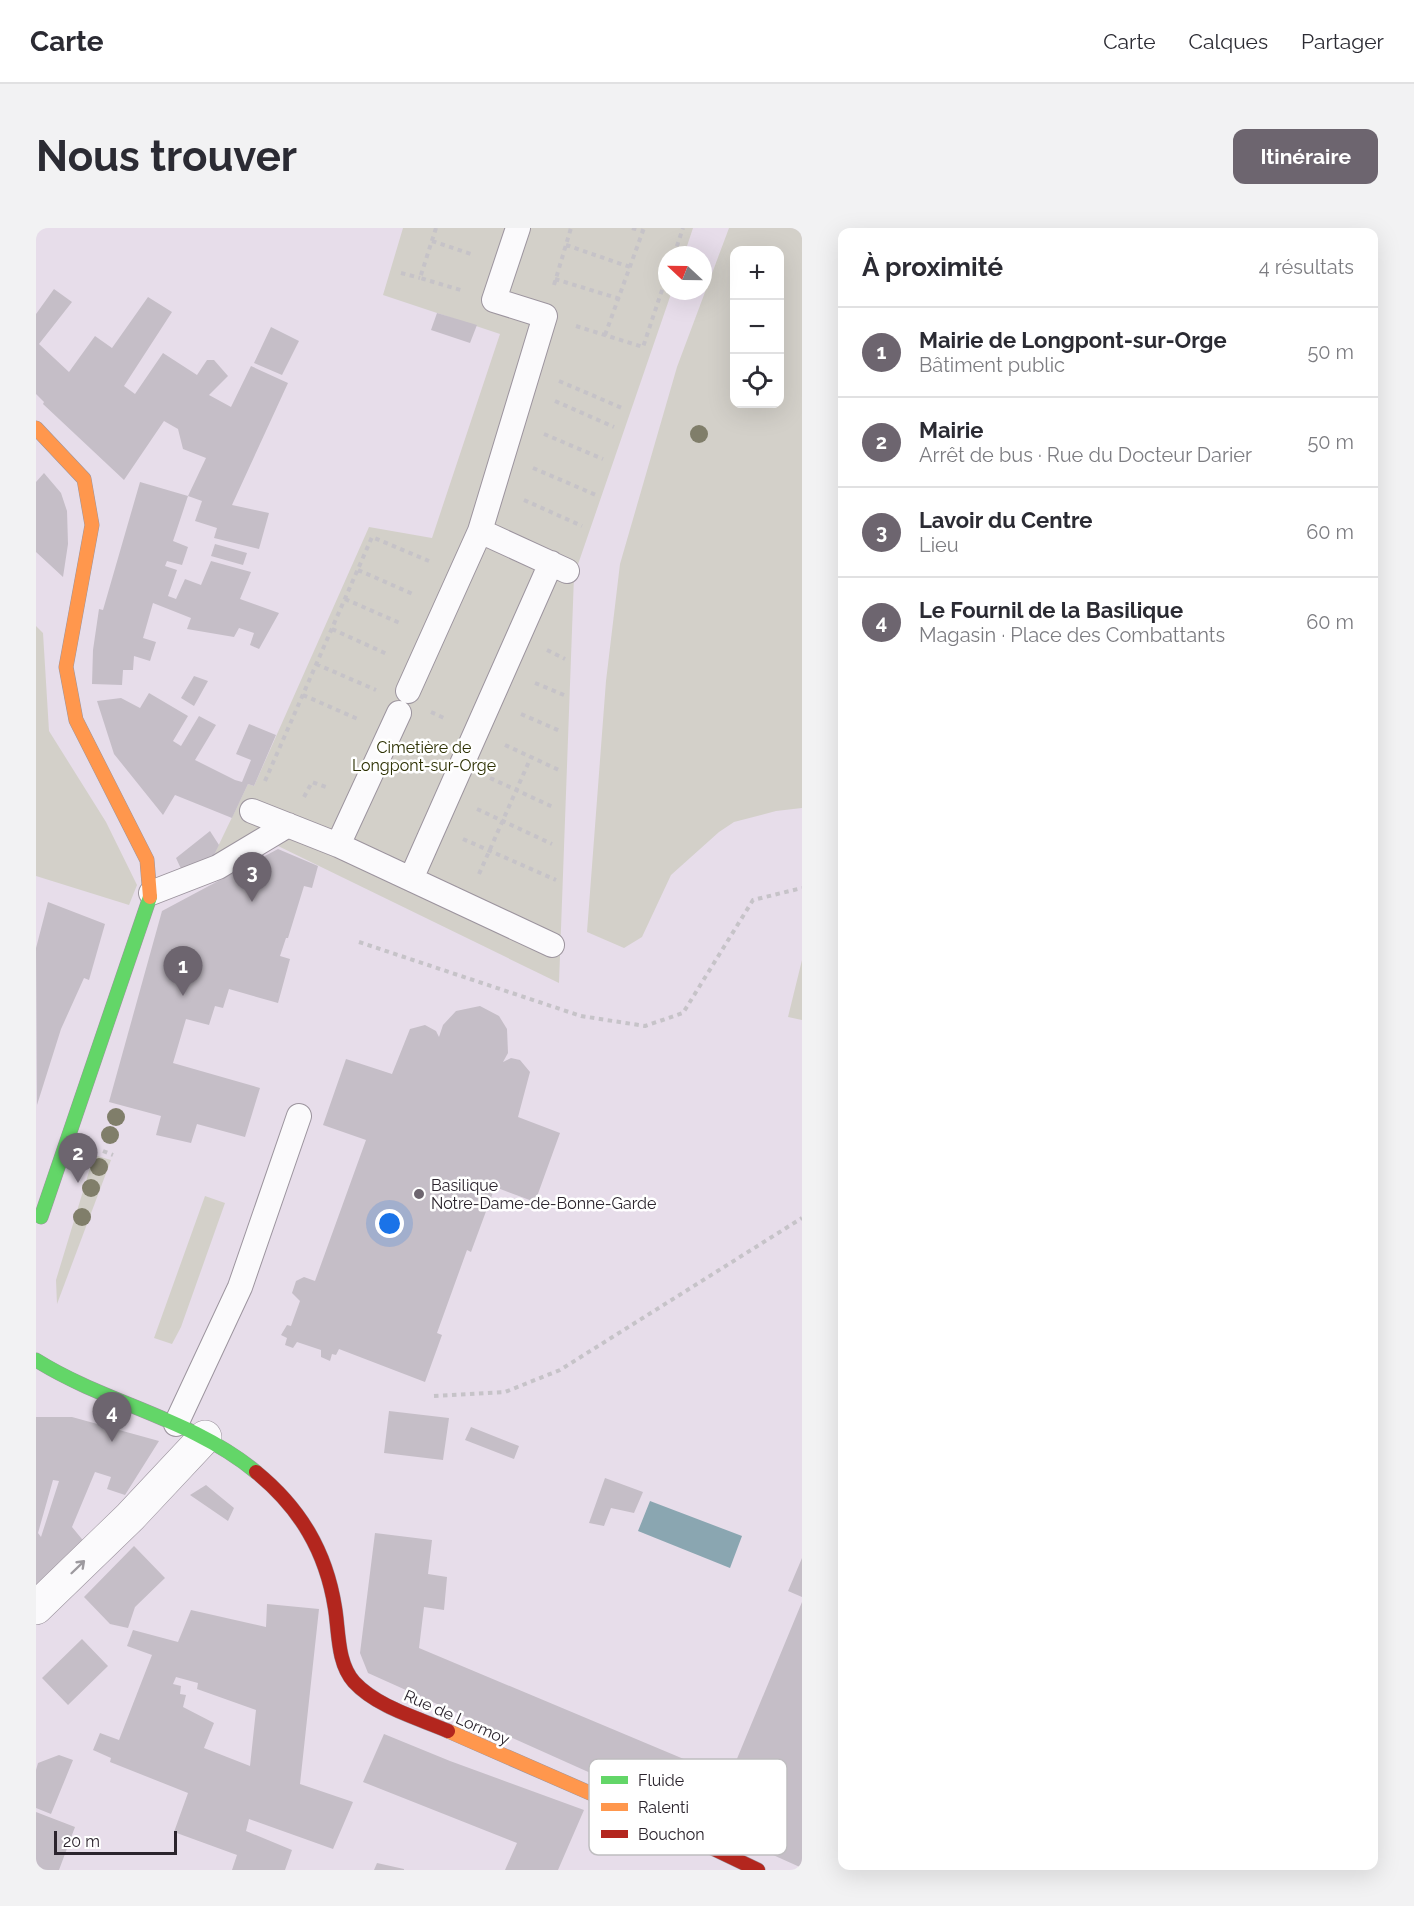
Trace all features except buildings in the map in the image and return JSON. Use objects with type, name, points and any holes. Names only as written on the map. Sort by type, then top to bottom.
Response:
[{"type":"street","points":[[36,428],[84,479],[92,525],[66,667],[76,720],[147,860],[151,893],[39,1224]]},
{"type":"street","name":"Rue de Lormoy","points":[[36,1360],[54,1372],[86,1387],[191,1430],[227,1449],[266,1479],[296,1510],[319,1543],[332,1583],[346,1671],[364,1692],[589,1792]]},
{"type":"street","points":[[36,1608],[130,1517],[191,1430]]},
{"type":"street","name":"Rue de Lormoy","points":[[731,1855],[758,1870]]},
{"type":"lane","points":[[338,845],[400,700],[480,531],[545,316],[494,300],[518,228]]},
{"type":"lane","points":[[411,879],[559,567],[480,531]]},
{"type":"lane","points":[[252,812],[338,845],[552,945]]},
{"type":"lane","points":[[151,893],[218,867],[288,825]]},
{"type":"lane","points":[[191,1430],[299,1116]]},
{"type":"path","points":[[420,278],[436,228]]},
{"type":"path","points":[[571,228],[545,316],[643,347],[659,300]]},
{"type":"path","points":[[604,335],[620,299],[643,230],[632,228]]},
{"type":"path","points":[[677,246],[683,228]]},
{"type":"path","points":[[432,241],[506,265]]},
{"type":"path","points":[[566,244],[630,267]]},
{"type":"path","points":[[401,273],[494,300]]},
{"type":"path","points":[[555,279],[620,299]]},
{"type":"path","points":[[554,401],[614,427]]},
{"type":"path","points":[[543,433],[603,459]]},
{"type":"path","points":[[532,467],[596,495]]},
{"type":"path","points":[[494,487],[582,526]]},
{"type":"path","points":[[252,812],[372,537],[461,574]]},
{"type":"path","points":[[358,570],[445,608]]},
{"type":"path","points":[[316,664],[400,700]]},
{"type":"path","points":[[465,904],[531,757]]},
{"type":"path","points":[[435,827],[556,880]]},
{"type":"path","points":[[359,942],[580,1016],[645,1026],[683,1013],[753,900],[802,888]]},
{"type":"path","points":[[434,1396],[505,1392],[560,1370],[802,1218]]},
{"type":"green space","name":"Cimetière de Longpont-sur-Orge","points":[[403,228],[693,228],[687,246],[658,246],[658,300],[669,300],[574,576],[559,983],[276,845],[212,859],[248,784],[254,786],[369,527],[432,538],[500,334],[383,295]]},
{"type":"green space","points":[[729,228],[802,228],[802,808],[776,811],[734,822],[719,832],[671,875],[642,937],[624,948],[587,932],[606,681],[620,564],[677,367],[702,300],[712,300],[712,273]]},
{"type":"green space","points":[[36,626],[43,633],[49,731],[106,822],[137,885],[129,905],[36,876]]},
{"type":"green space","points":[[802,960],[802,1020],[788,1017]]},
{"type":"green space","points":[[94,1155],[111,1160],[57,1304],[56,1280]]},
{"type":"green space","points":[[205,1196],[225,1203],[181,1327],[172,1344],[154,1338]]},
{"type":"water","points":[[650,1501],[742,1536],[730,1568],[638,1531]]},
{"type":"traffic: fast","points":[[41,1217],[150,897]]},
{"type":"traffic: fast","points":[[36,1360],[63,1375],[204,1438],[231,1453],[256,1472]]},
{"type":"traffic: slow","points":[[36,428],[84,479],[92,525],[66,667],[76,720],[147,860],[150,897]]},
{"type":"traffic: slow","points":[[448,1731],[589,1793]]},
{"type":"traffic: jam","points":[[256,1472],[286,1500],[318,1549],[331,1587],[340,1647],[348,1674],[363,1691],[386,1705],[448,1731]]},
{"type":"traffic: jam","points":[[727,1855],[758,1870]]},
{"type":"place","name":"Lavoir du Centre","points":[[252,902]]},
{"type":"place","name":"Mairie de Longpont-sur-Orge","points":[[183,996]]},
{"type":"place","name":"Mairie","points":[[78,1183]]},
{"type":"place","name":"Basilique Notre-Dame-de-Bonne-Garde","points":[[419,1194]]},
{"type":"place","name":"Le Fournil de la Basilique","points":[[112,1442]]}]
